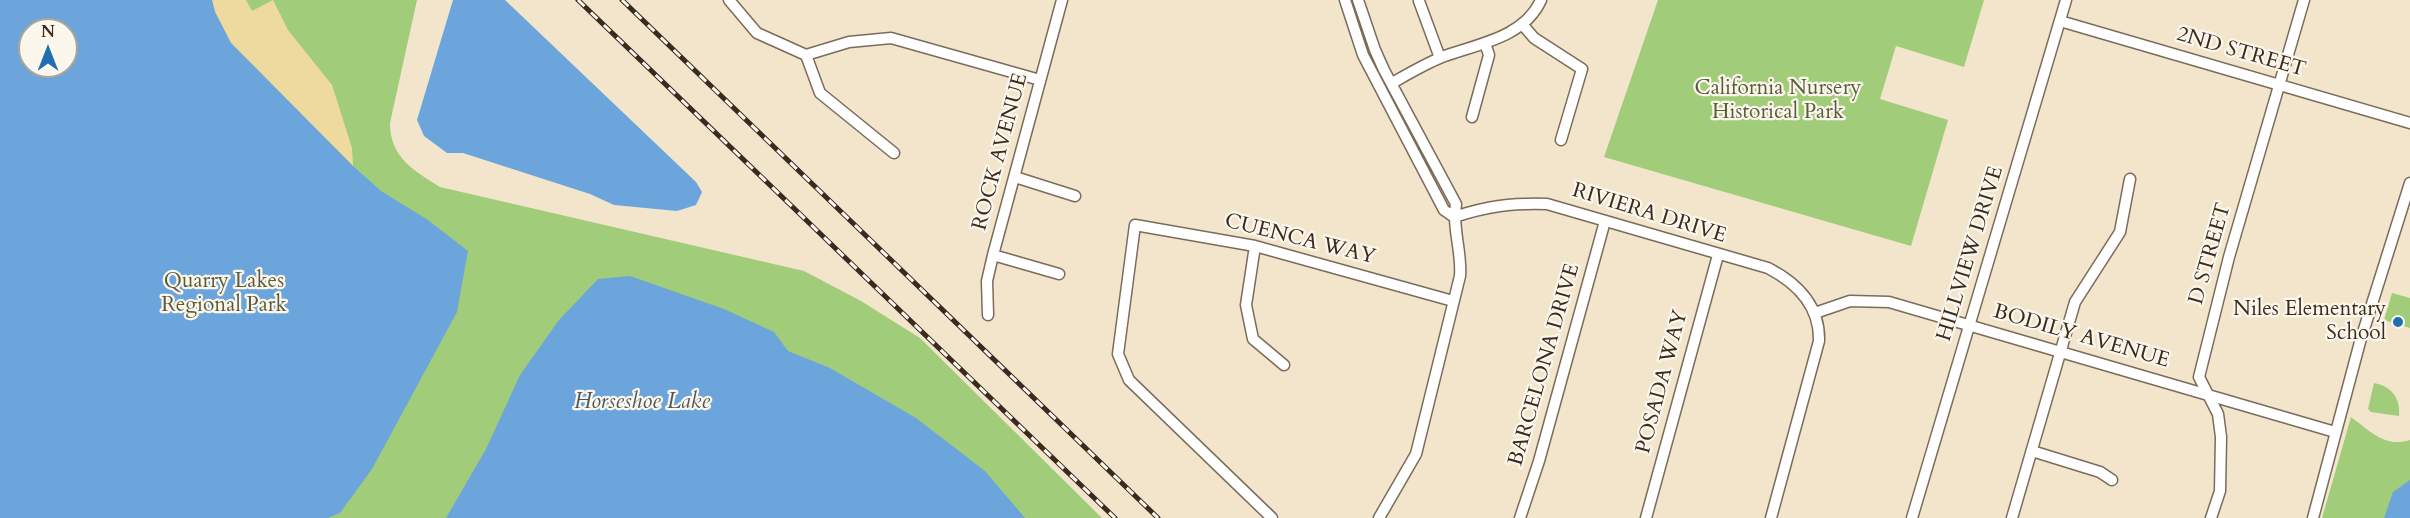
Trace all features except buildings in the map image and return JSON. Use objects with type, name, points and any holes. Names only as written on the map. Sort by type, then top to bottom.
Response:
[{"type":"street","points":[[729,0],[758,33],[806,55],[849,42],[891,38],[1040,80]]},
{"type":"street","name":"ROCK AVENUE","points":[[988,315],[987,282],[993,255],[1062,0]]},
{"type":"street","points":[[1346,0],[1363,55],[1444,210],[1454,217]]},
{"type":"street","points":[[1358,0],[1375,50],[1455,204],[1454,217],[1462,258],[1460,276],[1416,454],[1379,518]]},
{"type":"street","name":"HILLVIEW DRIVE","points":[[1912,518],[2066,0]]},
{"type":"street","name":"D STREET","points":[[2211,518],[2220,491],[2221,437],[2218,414],[2199,377],[2229,257],[2304,0]]},
{"type":"street","points":[[1419,1],[1440,58]]},
{"type":"street","points":[[1392,83],[1440,58],[1502,37],[1522,24],[1537,2]]},
{"type":"street","name":"2ND STREET","points":[[2060,21],[2410,123]]},
{"type":"street","points":[[1522,24],[1534,38],[1582,69],[1561,140]]},
{"type":"street","points":[[1472,117],[1489,55],[1485,44]]},
{"type":"street","points":[[806,55],[820,93],[894,153]]},
{"type":"street","points":[[1015,177],[1075,196]]},
{"type":"street","points":[[2012,518],[2075,303],[2120,232],[2130,178]]},
{"type":"street","points":[[2313,518],[2360,342],[2410,183]]},
{"type":"street","name":"RIVIERA DRIVE","points":[[1454,217],[1513,203],[1547,204],[1768,268],[1786,277],[1798,287],[1815,313]]},
{"type":"street","name":"BARCELONA DRIVE","points":[[1520,518],[1539,461],[1605,221]]},
{"type":"street","name":"CUENCA WAY","points":[[1272,518],[1129,380],[1118,354],[1135,225],[1255,246],[1453,301]]},
{"type":"street","points":[[1255,246],[1246,304],[1253,339],[1284,365]]},
{"type":"street","points":[[993,255],[1059,274]]},
{"type":"street","name":"POSADA WAY","points":[[1646,518],[1718,255]]},
{"type":"street","name":"BODILY AVENUE","points":[[1815,313],[1850,301],[1889,302],[2335,432]]},
{"type":"street","points":[[1771,518],[1819,341],[1819,328],[1815,313]]},
{"type":"street","points":[[2032,451],[2100,472],[2112,480]]},
{"type":"green space","name":"Quarry Lakes Regional Park","points":[[0,0],[417,0],[390,123],[391,135],[399,154],[421,175],[440,187],[804,271],[861,301],[920,338],[1102,518],[0,518]]},
{"type":"green space","name":"California Nursery Historical Park","points":[[1658,0],[1984,0],[1964,67],[1896,46],[1880,99],[1948,120],[1911,246],[1604,157]]},
{"type":"green space","points":[[2392,293],[2410,298],[2410,328],[2384,320]]},
{"type":"green space","points":[[2374,383],[2394,394],[2399,416],[2371,412],[2368,409]]},
{"type":"green space","points":[[2351,417],[2371,433],[2385,440],[2401,442],[2410,440],[2410,518],[2322,518]]},
{"type":"sand","points":[[212,0],[246,0],[252,11],[273,0],[288,30],[332,85],[352,148],[353,166],[231,43],[215,12]]},
{"type":"water","points":[[0,0],[212,0],[215,12],[231,43],[353,166],[381,191],[428,220],[468,251],[457,312],[372,469],[340,513],[328,518],[0,518]]},
{"type":"water","points":[[453,0],[505,0],[696,182],[702,192],[696,205],[677,211],[614,205],[590,194],[463,153],[447,153],[424,136],[417,120]]},
{"type":"water","name":"Horseshoe Lake","points":[[630,276],[724,309],[774,332],[788,351],[830,368],[916,418],[985,471],[1025,518],[446,518],[486,449],[520,375],[559,320],[598,279]]},
{"type":"water","points":[[2410,480],[2410,518],[2384,518],[2393,492]]},
{"type":"railway","points":[[578,0],[1115,518]]},
{"type":"railway","points":[[622,0],[1158,518]]},
{"type":"place","name":"Niles Elementary School","points":[[2398,322]]}]
